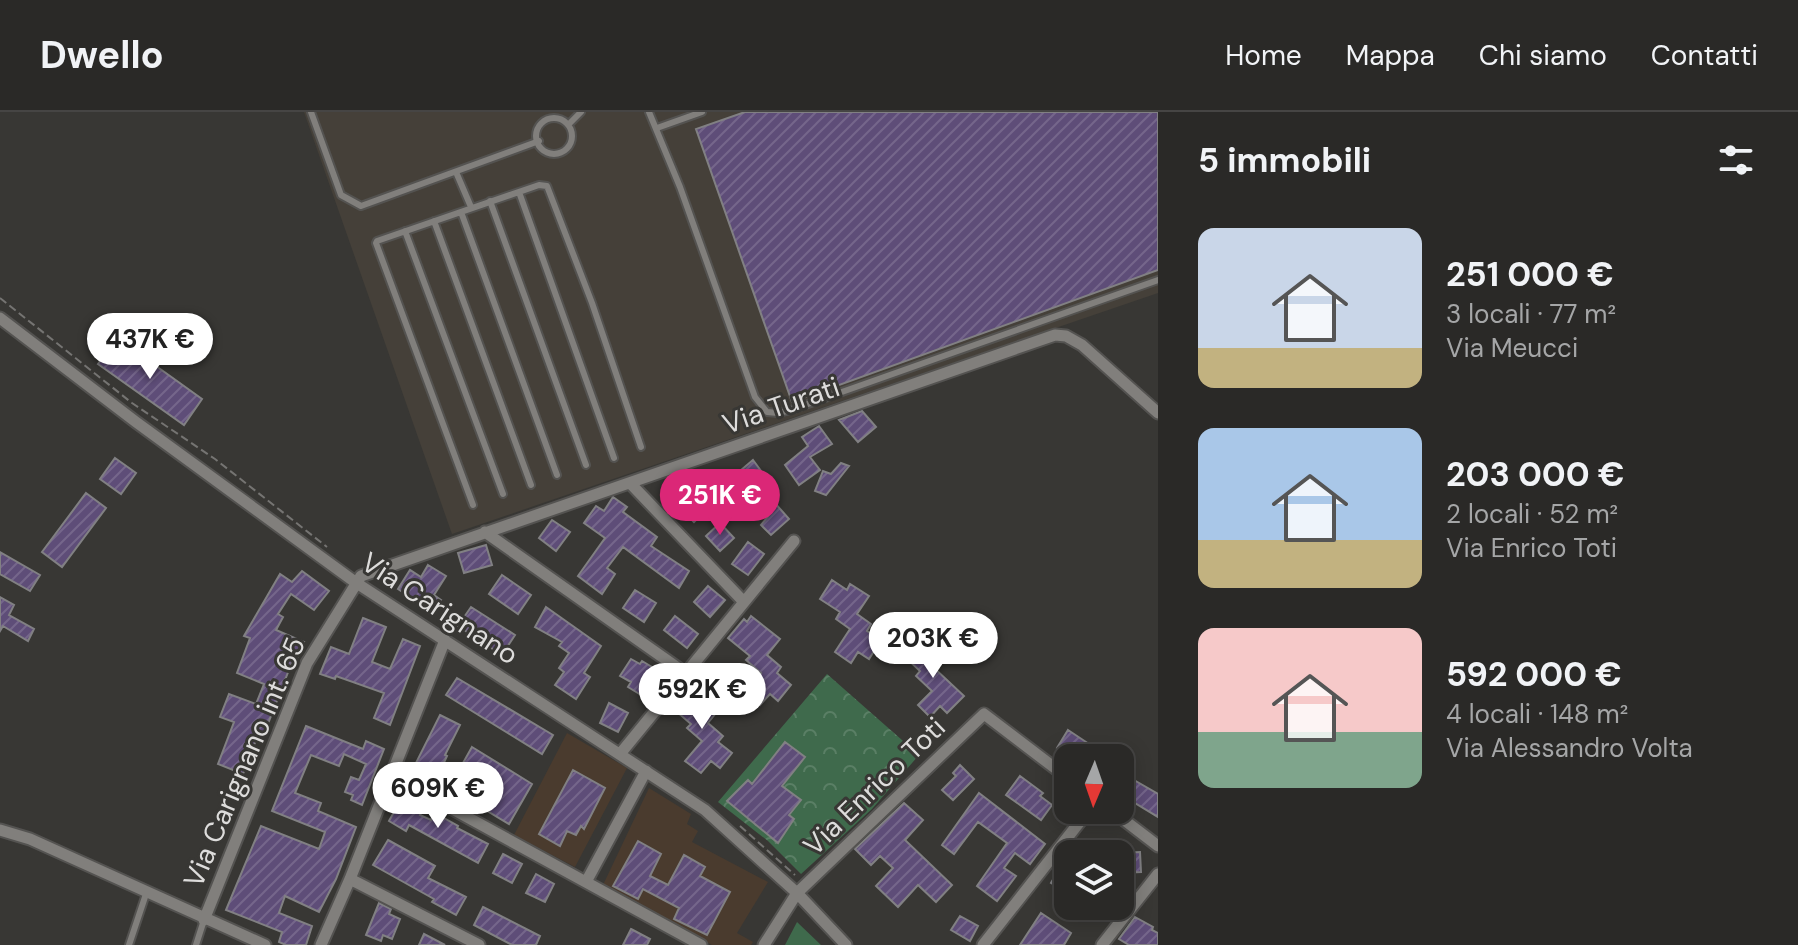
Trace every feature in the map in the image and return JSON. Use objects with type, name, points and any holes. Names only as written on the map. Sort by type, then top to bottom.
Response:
[{"type":"street","name":"Via Carignano","points":[[0,318],[355,582],[705,810],[797,893],[846,945]]},
{"type":"street","name":"Via Turati","points":[[355,582],[361,576],[485,532],[1055,335],[1066,336],[1082,345],[1158,413]]},
{"type":"street","points":[[630,483],[744,602]]},
{"type":"street","points":[[485,532],[685,673]]},
{"type":"street","points":[[620,754],[794,541]]},
{"type":"street","name":"Via Carignano int. 65","points":[[204,920],[307,663],[355,582]]},
{"type":"street","points":[[321,945],[445,640]]},
{"type":"street","name":"Via Enrico Toti","points":[[764,945],[797,893],[984,714],[1054,767]]},
{"type":"street","points":[[586,882],[646,771]]},
{"type":"street","points":[[392,776],[701,945]]},
{"type":"street","points":[[983,945],[1078,824]]},
{"type":"street","points":[[1129,824],[1158,846]]},
{"type":"street","points":[[0,830],[30,839],[265,945]]},
{"type":"street","points":[[1102,945],[1158,874]]},
{"type":"street","points":[[350,879],[479,945]]},
{"type":"lane","points":[[311,112],[341,195],[356,205],[365,205],[539,141]]},
{"type":"lane","points":[[568,125],[581,112]]},
{"type":"lane","points":[[649,112],[755,397],[767,412],[791,410],[1158,280]]},
{"type":"lane","points":[[657,128],[702,112]]},
{"type":"lane","points":[[556,118],[568,125],[572,140],[563,152],[548,153],[541,149],[539,141],[536,135],[542,122],[556,118]]},
{"type":"lane","points":[[456,172],[471,207]]},
{"type":"lane","points":[[473,505],[376,243],[471,207],[539,185],[547,186],[592,303],[641,447]]},
{"type":"lane","points":[[519,192],[614,458]]},
{"type":"lane","points":[[490,201],[586,465]]},
{"type":"lane","points":[[461,212],[557,475]]},
{"type":"lane","points":[[434,221],[531,485]]},
{"type":"lane","points":[[405,231],[503,494]]},
{"type":"lane","points":[[129,945],[147,891]]},
{"type":"lane","points":[[196,945],[204,920]]},
{"type":"path","points":[[0,298],[132,403],[215,459],[337,554]]},
{"type":"shaded area","points":[[304,112],[1158,112],[1158,293],[452,534]]},
{"type":"shaded area","points":[[567,733],[627,768],[575,867],[514,835]]},
{"type":"shaded area","points":[[649,788],[691,814],[687,824],[698,831],[692,842],[768,882],[737,933],[753,942],[751,945],[712,945],[603,885]]},
{"type":"green space","points":[[827,674],[919,755],[872,809],[801,874],[768,841],[718,802]]},
{"type":"green space","points":[[797,922],[821,945],[785,945]]},
{"type":"building","points":[[745,112],[1158,112],[1158,270],[792,402],[696,129]]},
{"type":"building","points":[[117,338],[202,399],[184,425],[98,364]]},
{"type":"building","points":[[862,411],[876,427],[858,442],[839,420]]},
{"type":"building","points":[[819,426],[832,444],[810,457],[820,470],[799,485],[785,465],[808,446],[802,437]]},
{"type":"building","points":[[115,458],[136,473],[121,494],[100,479]]},
{"type":"building","points":[[753,460],[767,479],[733,505],[720,488]]},
{"type":"building","points":[[841,463],[849,466],[826,495],[815,491],[823,471],[831,474]]},
{"type":"building","points":[[86,493],[106,508],[62,567],[42,552]]},
{"type":"building","points":[[694,494],[708,508],[694,522],[680,508]]},
{"type":"building","points":[[613,497],[627,507],[623,512],[657,537],[651,546],[689,571],[679,588],[623,547],[607,568],[615,574],[602,594],[578,576],[605,538],[584,523],[596,506],[604,511]]},
{"type":"building","points":[[774,502],[789,519],[771,535],[761,525],[770,514],[765,509]]},
{"type":"building","points":[[552,520],[570,532],[556,551],[539,538]]},
{"type":"building","points":[[720,523],[734,538],[720,551],[706,536]]},
{"type":"building","points":[[748,542],[764,554],[748,575],[732,564]]},
{"type":"building","points":[[486,545],[492,565],[464,573],[458,553]]},
{"type":"building","points":[[0,552],[40,575],[30,591],[0,574]]},
{"type":"building","points":[[428,565],[446,576],[434,595],[441,600],[433,612],[398,589],[410,570],[421,577]]},
{"type":"building","points":[[302,571],[329,591],[314,610],[291,594],[278,614],[283,617],[276,630],[304,642],[297,658],[294,657],[264,734],[259,732],[243,774],[218,764],[234,722],[220,717],[229,694],[256,704],[264,684],[237,673],[250,638],[244,636],[280,574],[292,582]]},
{"type":"building","points":[[502,575],[531,595],[518,614],[489,594]]},
{"type":"building","points":[[832,580],[847,590],[850,584],[869,596],[857,614],[871,624],[867,631],[881,640],[869,659],[858,652],[851,663],[835,652],[850,629],[836,619],[840,612],[820,599]]},
{"type":"building","points":[[708,586],[725,600],[710,617],[694,602]]},
{"type":"building","points":[[635,590],[656,603],[644,622],[623,608]]},
{"type":"building","points":[[0,597],[14,605],[9,615],[34,629],[28,641],[3,626],[0,631]]},
{"type":"building","points":[[471,607],[515,635],[502,655],[458,626]]},
{"type":"building","points":[[546,607],[601,646],[584,673],[590,677],[576,699],[555,685],[564,672],[559,668],[569,653],[559,646],[562,642],[535,627]]},
{"type":"building","points":[[675,616],[698,634],[687,648],[664,630]]},
{"type":"building","points":[[751,616],[780,639],[767,655],[781,667],[777,673],[791,685],[778,701],[770,694],[760,705],[745,692],[761,673],[746,660],[750,656],[728,638],[744,619],[747,622]]},
{"type":"building","points":[[363,618],[386,627],[372,662],[390,669],[403,639],[420,646],[390,725],[374,718],[384,693],[336,676],[335,679],[320,674],[331,647],[349,654]]},
{"type":"building","points":[[913,644],[927,650],[933,644],[945,655],[933,667],[964,696],[947,713],[940,706],[930,717],[918,705],[932,691],[916,676],[920,671],[903,655]]},
{"type":"building","points":[[631,659],[640,664],[642,661],[657,670],[641,695],[628,687],[631,682],[620,676]]},
{"type":"building","points":[[457,678],[553,735],[542,754],[446,695]]},
{"type":"building","points":[[684,690],[697,701],[703,694],[720,708],[708,723],[723,736],[718,742],[732,753],[720,768],[711,761],[701,773],[685,761],[702,741],[687,728],[691,724],[670,706]]},
{"type":"building","points":[[609,703],[628,713],[618,732],[600,723]]},
{"type":"building","points":[[440,715],[460,725],[437,778],[414,767]]},
{"type":"building","points":[[306,726],[363,749],[366,741],[384,749],[362,805],[351,800],[353,795],[345,792],[351,777],[359,780],[366,764],[344,754],[339,766],[311,755],[295,793],[321,803],[318,811],[356,827],[336,879],[319,912],[285,896],[279,913],[312,926],[306,945],[286,945],[279,942],[282,932],[226,910],[261,826],[319,849],[325,832],[272,811]]},
{"type":"building","points":[[1068,730],[1089,744],[1059,744]]},
{"type":"building","points":[[785,742],[805,757],[782,786],[801,800],[789,815],[794,819],[778,843],[727,801],[748,780],[752,784]]},
{"type":"building","points":[[472,747],[532,784],[509,824],[449,788]]},
{"type":"building","points":[[960,765],[974,779],[953,800],[942,790],[956,776],[953,773]]},
{"type":"building","points":[[573,770],[605,788],[584,829],[581,826],[576,835],[567,831],[560,846],[539,834]]},
{"type":"building","points":[[1020,776],[1043,793],[1040,796],[1052,805],[1041,820],[1006,795]]},
{"type":"building","points":[[1134,780],[1158,794],[1158,817],[1134,802]]},
{"type":"building","points":[[979,793],[1045,844],[1030,864],[1015,853],[1004,868],[1016,876],[997,901],[977,886],[1007,843],[978,822],[954,854],[942,845]]},
{"type":"building","points":[[403,796],[424,807],[420,815],[431,820],[435,813],[488,844],[478,863],[409,825],[406,831],[389,821]]},
{"type":"building","points":[[904,803],[923,820],[905,840],[952,885],[936,902],[918,885],[898,907],[876,886],[893,868],[880,856],[871,865],[855,849]]},
{"type":"building","points":[[388,840],[435,866],[428,878],[466,897],[456,915],[373,865]]},
{"type":"building","points":[[638,841],[661,854],[650,876],[668,885],[684,855],[705,867],[700,876],[730,892],[707,935],[674,919],[679,908],[643,889],[638,899],[613,886]]},
{"type":"building","points":[[1134,852],[1140,852],[1141,872],[1134,872]]},
{"type":"building","points":[[503,854],[522,864],[512,883],[493,873]]},
{"type":"building","points":[[536,874],[554,884],[545,902],[526,893]]},
{"type":"building","points":[[379,903],[391,909],[389,914],[400,919],[392,939],[383,935],[381,941],[366,935]]},
{"type":"building","points":[[483,907],[540,936],[536,945],[512,945],[474,925]]},
{"type":"building","points":[[1041,913],[1071,933],[1064,945],[1020,945]]},
{"type":"building","points":[[960,916],[978,926],[970,941],[951,930]]},
{"type":"building","points":[[1134,918],[1153,927],[1152,930],[1158,933],[1158,945],[1129,945],[1119,939]]},
{"type":"building","points":[[631,929],[650,939],[647,945],[623,945]]},
{"type":"building","points":[[424,934],[445,945],[419,945]]}]
